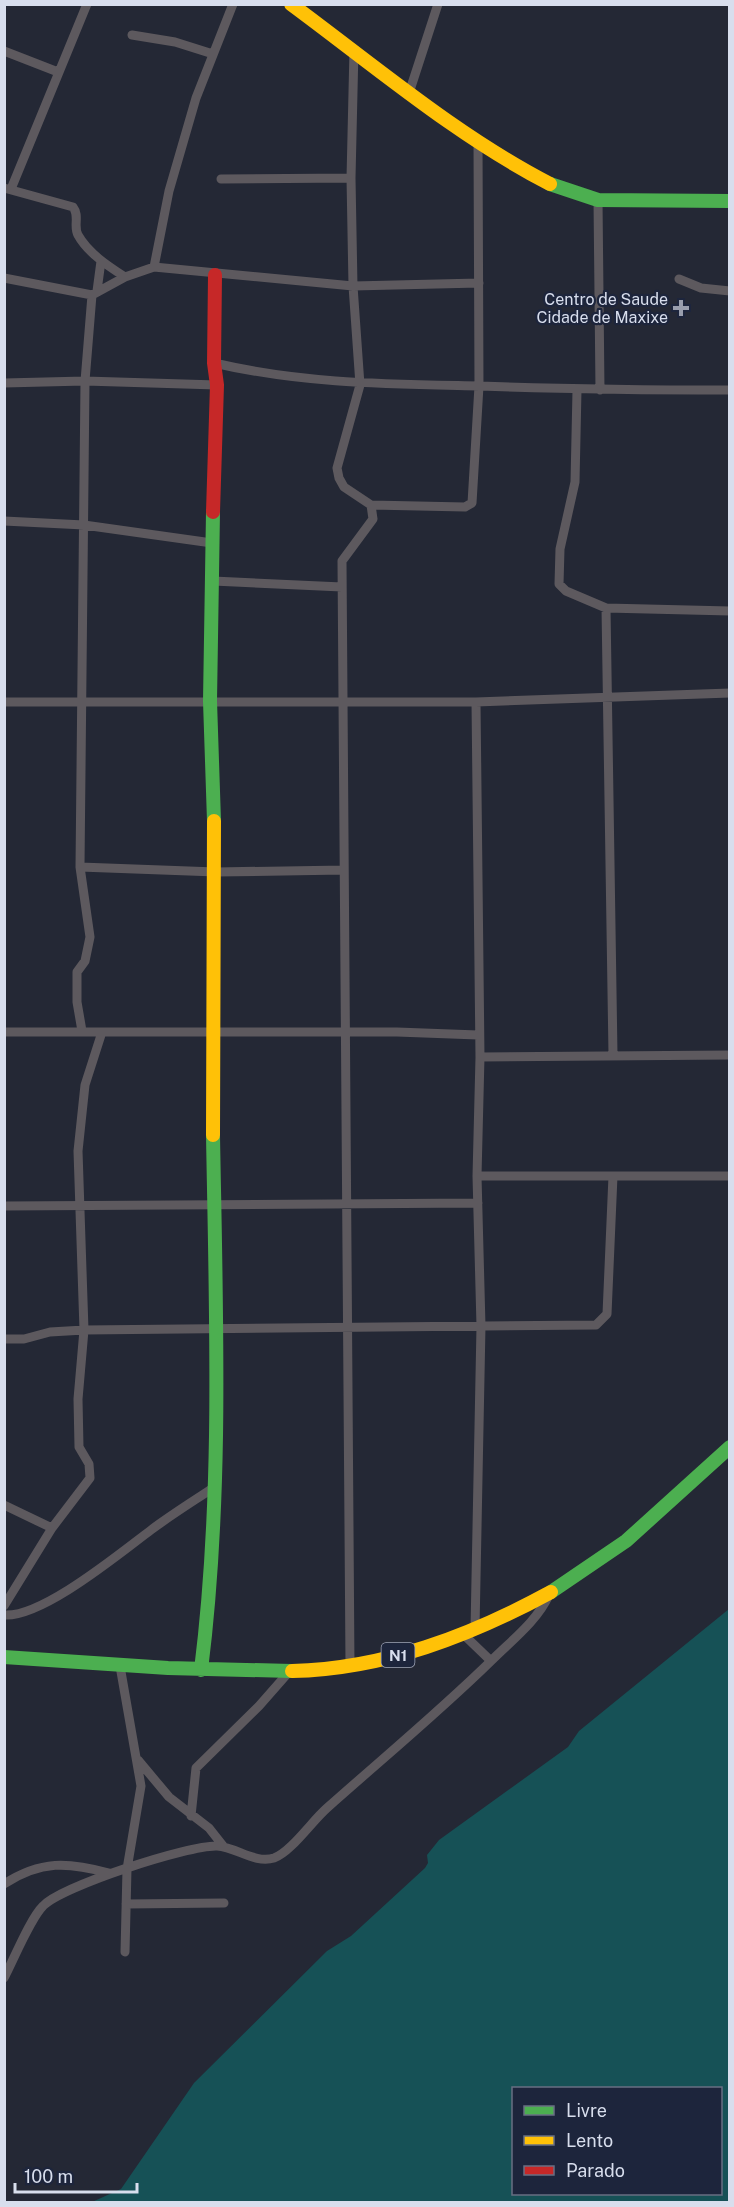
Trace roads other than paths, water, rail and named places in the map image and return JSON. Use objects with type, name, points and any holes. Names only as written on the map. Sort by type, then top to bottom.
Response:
[{"type":"main road","points":[[291,4],[478,142],[550,184],[598,200],[729,201]]},
{"type":"main road","points":[[201,1670],[211,1591],[216,1329],[212,1034],[216,872],[210,701],[217,385],[214,363],[216,275]]},
{"type":"main road","name":"N1","points":[[4,1657],[120,1666],[289,1672],[350,1666],[399,1655],[469,1631],[551,1592],[609,1554],[642,1528],[729,1448]]},
{"type":"street","points":[[87,4],[8,188],[74,207],[78,235],[101,261],[125,277]]},
{"type":"street","points":[[154,267],[169,191],[196,98],[233,4]]},
{"type":"street","points":[[410,90],[438,4]]},
{"type":"street","points":[[132,35],[175,42],[213,54]]},
{"type":"street","points":[[354,49],[351,178],[353,286],[360,385],[337,468],[344,487],[371,505],[465,507],[472,503],[479,386],[478,142]]},
{"type":"street","points":[[4,51],[58,72]]},
{"type":"street","points":[[221,179],[351,178]]},
{"type":"street","points":[[598,200],[600,390]]},
{"type":"street","points":[[82,1031],[77,1002],[77,972],[85,961],[90,937],[80,867],[85,381],[101,261]]},
{"type":"street","points":[[4,278],[95,293],[125,277],[154,267],[216,275],[353,286],[479,283]]},
{"type":"street","points":[[679,279],[701,288],[729,291]]},
{"type":"street","points":[[214,363],[250,371],[360,385],[577,390],[729,390]]},
{"type":"street","points":[[4,383],[85,381],[217,385]]},
{"type":"street","points":[[577,390],[575,482],[560,549],[560,584],[566,591],[606,608],[729,611]]},
{"type":"street","points":[[350,1666],[342,561],[373,519],[371,505]]},
{"type":"street","points":[[4,521],[84,525],[212,543]]},
{"type":"street","points":[[213,581],[342,587]]},
{"type":"street","points":[[606,608],[613,1055]]},
{"type":"street","points":[[4,702],[476,702],[728,694]]},
{"type":"street","points":[[476,702],[480,1057],[477,1176],[481,1326],[469,1631],[491,1661]]},
{"type":"street","points":[[80,867],[216,872],[344,870]]},
{"type":"street","points":[[4,1032],[212,1034],[344,1032],[478,1035]]},
{"type":"street","points":[[4,1606],[52,1528],[90,1478],[89,1464],[79,1447],[78,1399],[84,1330],[78,1151],[81,1106],[102,1032]]},
{"type":"street","points":[[480,1057],[729,1055]]},
{"type":"street","points":[[477,1176],[729,1176]]},
{"type":"street","points":[[4,1339],[24,1339],[50,1332],[84,1330],[596,1324],[607,1314],[613,1176]]},
{"type":"street","points":[[4,1206],[213,1204],[346,1206],[478,1203]]},
{"type":"street","points":[[4,1615],[26,1614],[105,1567],[152,1529],[213,1488]]},
{"type":"street","points":[[4,1505],[52,1528]]},
{"type":"street","points":[[4,1978],[32,1921],[44,1904],[109,1873],[152,1859],[209,1847],[224,1847],[262,1859],[276,1857],[333,1803],[443,1709],[532,1620],[551,1592]]},
{"type":"street","points":[[120,1666],[138,1760],[139,1802],[127,1869],[125,1952]]},
{"type":"street","points":[[191,1815],[196,1768],[259,1706],[289,1672]]},
{"type":"street","points":[[138,1760],[169,1797],[209,1828],[224,1847]]},
{"type":"street","points":[[4,1884],[21,1874],[49,1865],[73,1866],[109,1873]]},
{"type":"street","points":[[126,1904],[224,1904]]},
{"type":"place","name":"Centro de Saude Cidade de Maxixe","points":[[681,308]]}]
